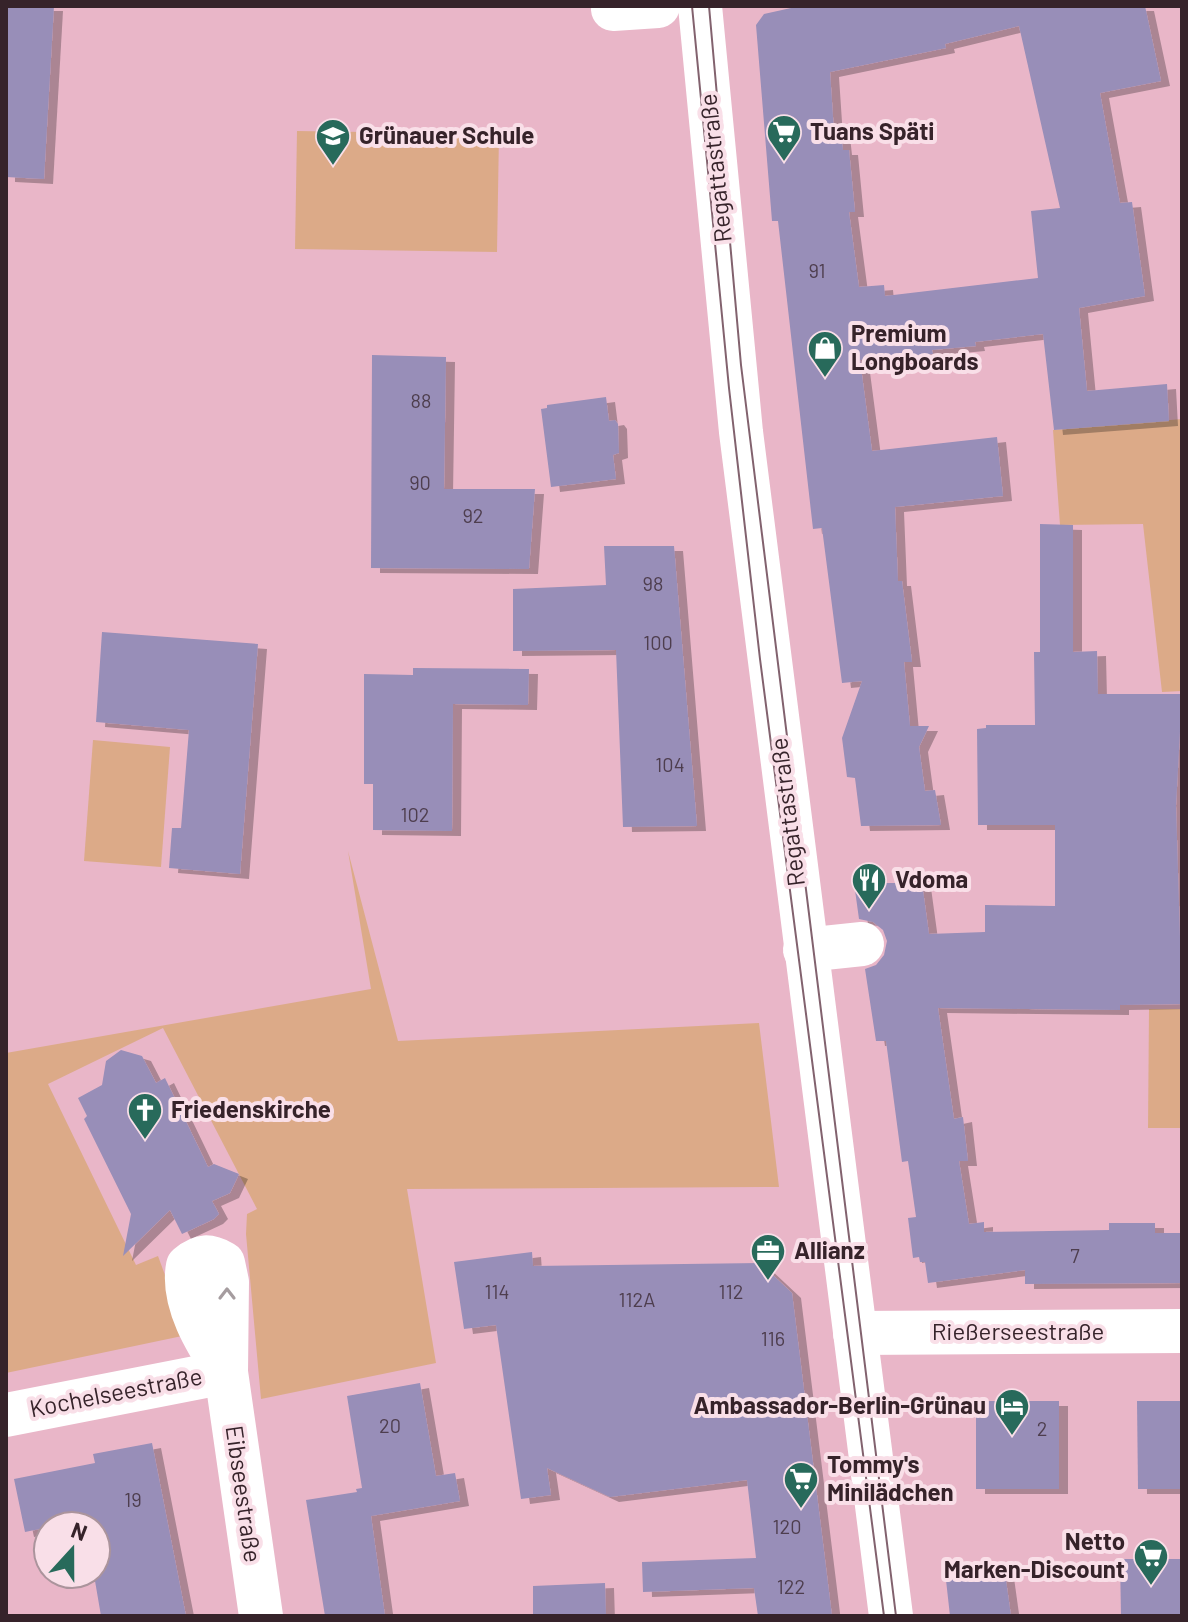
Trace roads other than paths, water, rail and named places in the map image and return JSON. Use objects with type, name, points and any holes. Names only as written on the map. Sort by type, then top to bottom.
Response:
[{"type":"main road","points":[[613,9],[658,6]]},
{"type":"main road","name":"Regattastraße","points":[[700,6],[741,432],[891,1616]]},
{"type":"main road","points":[[805,950],[862,944]]},
{"type":"main road","name":"Rießerseestraße","points":[[855,1333],[1182,1331]]},
{"type":"main road","name":"Kochelseestraße","points":[[6,1415],[226,1372]]},
{"type":"main road","name":"Eibseestraße","points":[[226,1372],[261,1616]]},
{"type":"tram line","points":[[692,6],[729,388],[760,659],[884,1616]]},
{"type":"tram line","points":[[709,6],[741,365],[896,1616]]},
{"type":"place","name":"Tuans Späti","points":[[784,163]]},
{"type":"place","name":"Grünauer Schule","points":[[333,167]]},
{"type":"place","name":"Premium Longboards","points":[[825,379]]},
{"type":"place","name":"Vdoma","points":[[869,911]]},
{"type":"place","name":"Friedenskirche","points":[[145,1141]]},
{"type":"place","name":"Allianz","points":[[768,1282]]},
{"type":"place","name":"Ambassador-Berlin-Grünau","points":[[1012,1437]]},
{"type":"place","name":"Tommy's Minilädchen","points":[[801,1510]]},
{"type":"place","name":"Netto Marken-Discount","points":[[1151,1587]]}]
